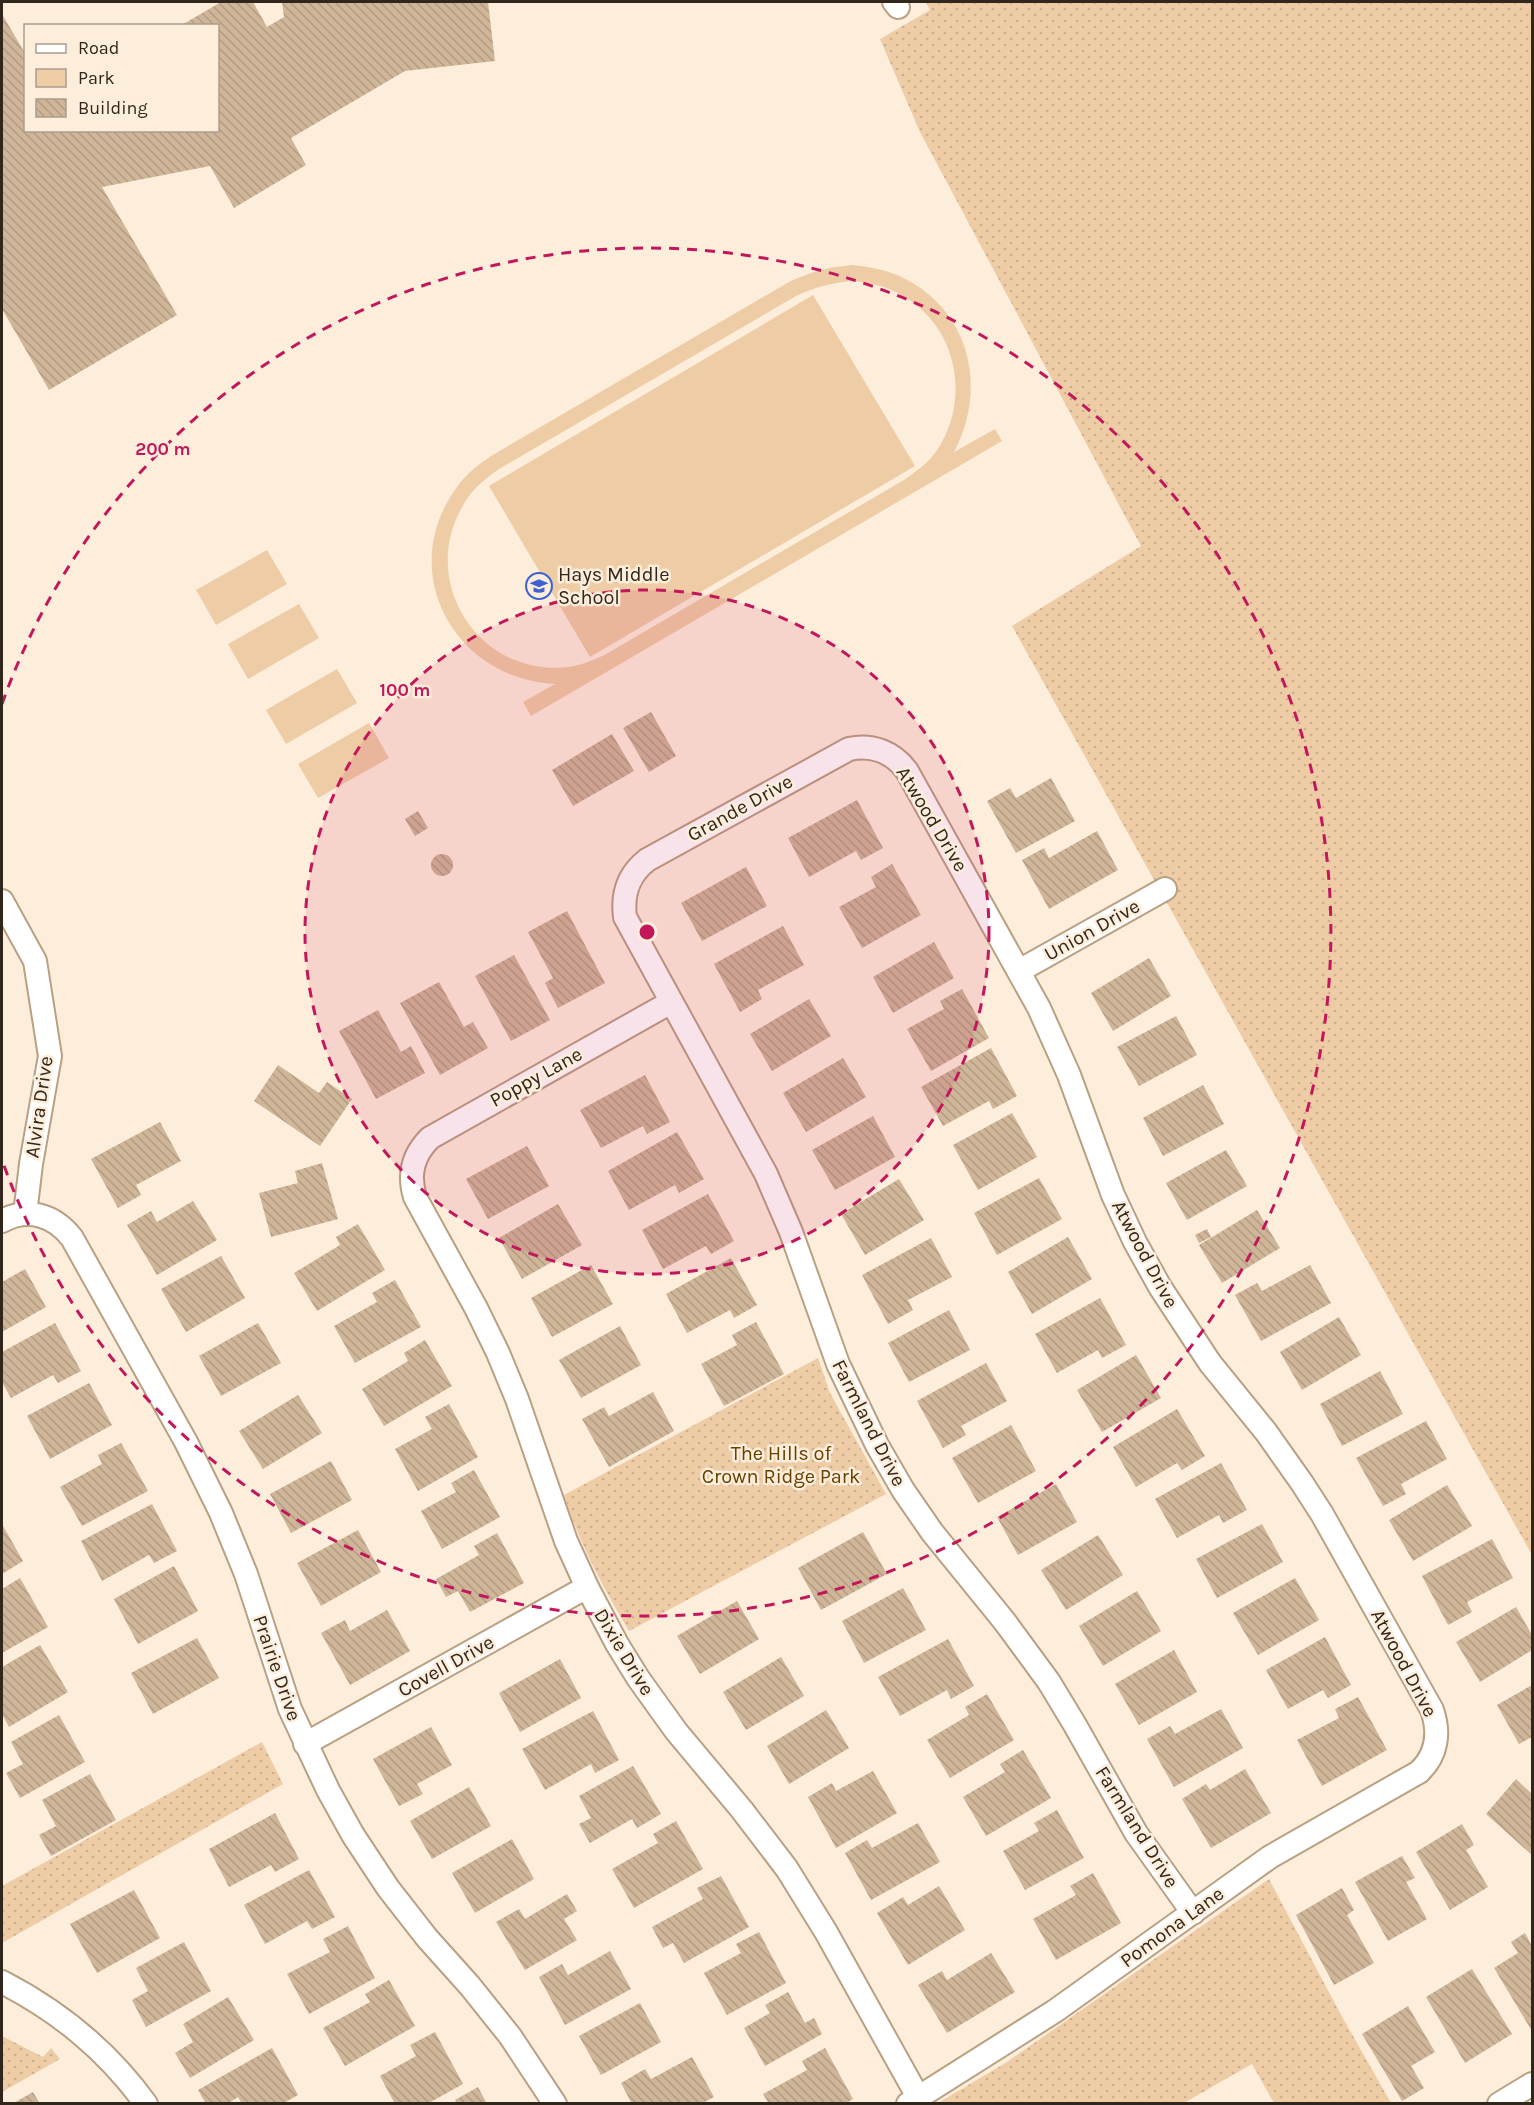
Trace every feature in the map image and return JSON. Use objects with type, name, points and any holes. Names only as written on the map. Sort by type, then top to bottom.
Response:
[{"type":"street","name":"Grande Drive","points":[[625,892],[631,876],[647,860],[840,752],[856,747],[871,747]]},
{"type":"street","name":"Atwood Drive","points":[[871,747],[892,755],[907,771],[1019,971],[1054,1041],[1103,1171],[1135,1242],[1195,1342],[1281,1452],[1322,1514],[1432,1710],[1437,1735],[1434,1751]]},
{"type":"street","name":"Union Drive","points":[[1019,971],[1165,889]]},
{"type":"street","name":"Farmland Drive","points":[[625,892],[624,908],[628,924],[766,1174],[791,1232],[838,1364],[882,1454],[932,1533],[1020,1641],[1049,1682],[1136,1833],[1193,1912]]},
{"type":"street","name":"Alvira Drive","points":[[2,901],[35,961],[50,1056],[31,1164],[31,1214]]},
{"type":"street","name":"Poppy Lane","points":[[413,1165],[423,1145],[438,1132],[671,1002]]},
{"type":"street","name":"Dixie Drive","points":[[413,1165],[412,1181],[415,1197],[498,1353],[520,1406],[557,1517],[587,1587],[617,1644],[660,1710],[692,1752],[758,1829],[801,1890],[913,2100]]},
{"type":"street","points":[[2,1221],[15,1215],[31,1214]]},
{"type":"street","name":"Prairie Drive","points":[[31,1214],[58,1223],[72,1238],[199,1465],[237,1549],[277,1673],[305,1744],[333,1799],[374,1867],[428,1938],[505,2029],[543,2082],[555,2103]]},
{"type":"street","name":"Covell Drive","points":[[305,1744],[587,1587]]},
{"type":"street","name":"Pomona Lane","points":[[913,2100],[1065,2004],[1270,1857],[1413,1776],[1428,1763],[1434,1751]]},
{"type":"street","points":[[2,1982],[53,2011],[81,2033],[113,2063],[146,2103]]},
{"type":"street","points":[[1499,2103],[1533,2084]]},
{"type":"green space","points":[[926,2],[1532,2],[1532,1555],[1012,626],[1141,546],[920,132],[880,39],[930,10]]},
{"type":"green space","points":[[844,266],[870,267],[897,275],[922,289],[941,306],[956,327],[966,350],[970,375],[970,401],[965,427],[954,452],[995,429],[1002,441],[531,716],[523,702],[555,684],[519,678],[488,663],[463,642],[445,615],[434,585],[432,553],[439,519],[457,487],[464,478],[491,456],[789,282],[820,270]],"holes":[[[852,281],[874,284],[908,299],[926,313],[949,350],[956,392],[953,413],[946,434],[935,453],[921,468],[608,653],[579,665],[535,666],[506,656],[481,638],[463,615],[451,587],[448,557],[453,526],[469,496],[479,485],[499,469],[796,296],[830,284]]]},
{"type":"green space","points":[[813,295],[915,466],[590,657],[489,486]]},
{"type":"green space","points":[[267,550],[287,584],[216,625],[196,590]]},
{"type":"green space","points":[[299,604],[319,638],[248,679],[228,644]]},
{"type":"green space","points":[[337,669],[357,703],[286,744],[266,710]]},
{"type":"green space","points":[[369,723],[389,758],[318,798],[298,764]]},
{"type":"green space","name":"The Hills of Crown Ridge Park","points":[[818,1358],[830,1393],[886,1494],[629,1631],[593,1565],[564,1495]]},
{"type":"green space","points":[[262,1742],[283,1784],[2,1943],[2,1886]]},
{"type":"green space","points":[[1269,1879],[1391,2103],[1274,2103],[1252,2064],[1184,2103],[938,2103],[1007,2062]]},
{"type":"green space","points":[[2,2036],[43,2057],[51,2048],[60,2059],[2,2092]]},
{"type":"building","points":[[221,2],[253,2],[267,27],[284,17],[282,2],[488,2],[495,61],[405,71],[291,138],[306,165],[234,208],[210,166],[102,187],[177,315],[49,390],[2,309],[2,14],[24,52],[24,132],[219,132],[219,24],[183,24]]},
{"type":"building","points":[[651,712],[676,756],[649,772],[623,728]]},
{"type":"building","points":[[612,734],[634,771],[573,806],[552,770]]},
{"type":"building","points":[[1051,778],[1075,821],[1016,853],[987,801],[1010,788],[1016,798]]},
{"type":"building","points":[[857,800],[883,848],[861,860],[856,851],[809,877],[788,838]]},
{"type":"building","points":[[418,811],[428,828],[415,836],[405,819]]},
{"type":"building","points":[[1097,831],[1118,870],[1049,909],[1022,860],[1044,848],[1049,858]]},
{"type":"building","points":[[442,854],[452,861],[453,865],[446,875],[442,876],[432,869],[431,865],[438,855]]},
{"type":"building","points":[[892,864],[921,915],[862,948],[839,907],[876,887],[871,877]]},
{"type":"building","points":[[746,867],[767,906],[702,941],[681,903]]},
{"type":"building","points":[[567,911],[605,983],[558,1008],[545,983],[553,978],[528,932]]},
{"type":"building","points":[[783,926],[804,965],[758,990],[762,999],[740,1012],[714,964]]},
{"type":"building","points":[[934,942],[954,978],[893,1013],[873,977]]},
{"type":"building","points":[[514,955],[550,1020],[511,1041],[475,976]]},
{"type":"building","points":[[1149,958],[1171,996],[1113,1031],[1091,993]]},
{"type":"building","points":[[439,982],[464,1027],[473,1022],[488,1048],[440,1075],[400,1003]]},
{"type":"building","points":[[962,989],[989,1038],[931,1071],[907,1029],[944,1009],[940,1001]]},
{"type":"building","points":[[809,999],[831,1036],[772,1071],[750,1034]]},
{"type":"building","points":[[378,1010],[401,1052],[411,1046],[425,1073],[376,1099],[339,1031]]},
{"type":"building","points":[[1176,1016],[1197,1055],[1139,1086],[1117,1047]]},
{"type":"building","points":[[991,1048],[1017,1096],[993,1109],[989,1101],[943,1126],[921,1087]]},
{"type":"building","points":[[843,1058],[866,1097],[806,1132],[783,1093]]},
{"type":"building","points":[[278,1065],[319,1093],[327,1082],[352,1099],[320,1146],[254,1101]]},
{"type":"building","points":[[645,1075],[670,1122],[647,1134],[643,1126],[601,1148],[580,1110]]},
{"type":"building","points":[[1203,1085],[1224,1124],[1163,1156],[1143,1118]]},
{"type":"building","points":[[1012,1113],[1037,1157],[978,1190],[953,1145]]},
{"type":"building","points":[[873,1116],[895,1157],[835,1190],[812,1150]]},
{"type":"building","points":[[160,1122],[181,1161],[136,1185],[141,1195],[118,1208],[91,1159]]},
{"type":"building","points":[[677,1132],[704,1179],[679,1193],[675,1185],[629,1210],[608,1171]]},
{"type":"building","points":[[527,1146],[549,1186],[488,1219],[466,1179]]},
{"type":"building","points":[[1226,1150],[1247,1186],[1187,1220],[1166,1183]]},
{"type":"building","points":[[322,1163],[338,1219],[271,1237],[259,1193],[298,1183],[295,1171]]},
{"type":"building","points":[[1039,1178],[1062,1219],[997,1255],[974,1213]]},
{"type":"building","points":[[899,1179],[924,1220],[865,1255],[841,1214]]},
{"type":"building","points":[[708,1194],[734,1241],[711,1254],[706,1246],[663,1269],[642,1230]]},
{"type":"building","points":[[193,1201],[217,1240],[157,1275],[127,1225],[151,1211],[157,1222]]},
{"type":"building","points":[[558,1204],[582,1245],[522,1279],[499,1238]]},
{"type":"building","points":[[1257,1210],[1280,1248],[1222,1283],[1199,1245]]},
{"type":"building","points":[[358,1224],[385,1270],[317,1311],[294,1273],[340,1245],[336,1237]]},
{"type":"building","points":[[1207,1229],[1211,1237],[1199,1243],[1195,1235]]},
{"type":"building","points":[[1068,1237],[1092,1279],[1032,1314],[1008,1272]]},
{"type":"building","points":[[931,1238],[952,1277],[908,1300],[913,1310],[888,1324],[862,1275]]},
{"type":"building","points":[[221,1256],[245,1298],[186,1332],[161,1289]]},
{"type":"building","points":[[731,1258],[757,1305],[734,1318],[730,1310],[687,1333],[666,1294]]},
{"type":"building","points":[[591,1265],[613,1304],[552,1337],[531,1298]]},
{"type":"building","points":[[1310,1265],[1331,1303],[1261,1341],[1235,1295],[1257,1283],[1262,1291]]},
{"type":"building","points":[[25,1269],[46,1307],[2,1332],[2,1282]]},
{"type":"building","points":[[395,1280],[421,1327],[355,1363],[334,1326],[377,1302],[372,1293]]},
{"type":"building","points":[[1100,1298],[1126,1345],[1102,1358],[1098,1350],[1057,1373],[1035,1334]]},
{"type":"building","points":[[949,1310],[970,1350],[909,1382],[888,1343]]},
{"type":"building","points":[[1339,1317],[1361,1355],[1302,1390],[1280,1352]]},
{"type":"building","points":[[756,1322],[784,1374],[724,1406],[701,1364],[737,1345],[732,1335]]},
{"type":"building","points":[[55,1323],[81,1371],[58,1383],[53,1375],[11,1398],[2,1382],[2,1352]]},
{"type":"building","points":[[258,1323],[281,1363],[221,1396],[199,1356]]},
{"type":"building","points":[[620,1326],[641,1365],[581,1398],[559,1360]]},
{"type":"building","points":[[425,1340],[452,1386],[384,1426],[362,1389],[408,1361],[404,1353]]},
{"type":"building","points":[[1136,1355],[1161,1398],[1102,1432],[1077,1390]]},
{"type":"building","points":[[986,1363],[1007,1401],[961,1426],[966,1435],[943,1448],[917,1401]]},
{"type":"building","points":[[1380,1371],[1403,1414],[1342,1446],[1320,1404]]},
{"type":"building","points":[[89,1383],[112,1425],[50,1459],[27,1416]]},
{"type":"building","points":[[653,1392],[674,1431],[609,1467],[582,1419],[604,1407],[609,1416]]},
{"type":"building","points":[[298,1395],[322,1433],[263,1469],[239,1431]]},
{"type":"building","points":[[449,1404],[478,1457],[418,1491],[395,1449],[432,1429],[425,1417]]},
{"type":"building","points":[[1177,1409],[1205,1456],[1182,1470],[1177,1463],[1136,1487],[1113,1447]]},
{"type":"building","points":[[1426,1421],[1447,1459],[1401,1484],[1406,1494],[1383,1506],[1356,1458]]},
{"type":"building","points":[[1011,1425],[1036,1471],[978,1503],[952,1458]]},
{"type":"building","points":[[121,1443],[148,1491],[82,1526],[60,1487],[102,1464],[98,1455]]},
{"type":"building","points":[[331,1461],[352,1500],[291,1533],[270,1494]]},
{"type":"building","points":[[1221,1463],[1247,1510],[1223,1523],[1219,1515],[1177,1538],[1155,1499]]},
{"type":"building","points":[[474,1470],[500,1517],[442,1549],[421,1511],[456,1492],[451,1483]]},
{"type":"building","points":[[1056,1484],[1077,1522],[1018,1555],[997,1517]]},
{"type":"building","points":[[1447,1485],[1472,1526],[1413,1561],[1389,1520]]},
{"type":"building","points":[[152,1504],[177,1551],[154,1563],[149,1555],[102,1581],[81,1541]]},
{"type":"building","points":[[2,1524],[23,1561],[2,1574]]},
{"type":"building","points":[[1262,1524],[1283,1562],[1217,1598],[1196,1559]]},
{"type":"building","points":[[358,1530],[381,1572],[321,1606],[297,1563]]},
{"type":"building","points":[[863,1532],[887,1574],[821,1610],[798,1568]]},
{"type":"building","points":[[497,1533],[524,1583],[470,1612],[458,1591],[446,1597],[436,1579],[479,1555],[474,1546]]},
{"type":"building","points":[[1098,1535],[1123,1575],[1066,1610],[1041,1570]]},
{"type":"building","points":[[1492,1539],[1513,1578],[1467,1602],[1472,1612],[1448,1625],[1422,1576]]},
{"type":"building","points":[[174,1566],[198,1611],[138,1644],[114,1599]]},
{"type":"building","points":[[20,1578],[48,1627],[2,1653],[2,1589]]},
{"type":"building","points":[[1295,1578],[1319,1620],[1258,1655],[1233,1613]]},
{"type":"building","points":[[903,1588],[926,1630],[864,1663],[842,1621]]},
{"type":"building","points":[[1137,1591],[1161,1631],[1103,1666],[1079,1626]]},
{"type":"building","points":[[737,1601],[759,1639],[700,1674],[677,1636]]},
{"type":"building","points":[[1516,1607],[1532,1635],[1532,1650],[1480,1682],[1456,1642]]},
{"type":"building","points":[[387,1610],[410,1651],[350,1685],[321,1633],[345,1620],[350,1631]]},
{"type":"building","points":[[1325,1637],[1351,1685],[1328,1698],[1323,1690],[1288,1709],[1266,1670]]},
{"type":"building","points":[[197,1638],[219,1678],[153,1714],[131,1673]]},
{"type":"building","points":[[948,1639],[974,1686],[951,1699],[947,1690],[900,1716],[878,1677]]},
{"type":"building","points":[[40,1645],[68,1692],[9,1727],[2,1714],[2,1667]]},
{"type":"building","points":[[1174,1650],[1197,1692],[1139,1725],[1115,1684]]},
{"type":"building","points":[[781,1657],[804,1696],[746,1730],[723,1692]]},
{"type":"building","points":[[560,1659],[581,1698],[520,1732],[499,1693]]},
{"type":"building","points":[[1532,1685],[1532,1737],[1519,1744],[1497,1705]]},
{"type":"building","points":[[987,1694],[1014,1740],[950,1778],[927,1740],[969,1715],[965,1707]]},
{"type":"building","points":[[1358,1697],[1387,1750],[1322,1786],[1297,1740],[1339,1718],[1335,1709]]},
{"type":"building","points":[[1221,1709],[1243,1748],[1174,1787],[1147,1739],[1170,1726],[1175,1734]]},
{"type":"building","points":[[826,1710],[849,1748],[789,1784],[767,1746]]},
{"type":"building","points":[[593,1711],[619,1760],[595,1773],[591,1764],[545,1790],[522,1749]]},
{"type":"building","points":[[59,1715],[85,1762],[20,1798],[6,1773],[23,1764],[11,1742]]},
{"type":"building","points":[[431,1727],[452,1765],[417,1784],[423,1794],[399,1806],[373,1759]]},
{"type":"building","points":[[1023,1750],[1051,1798],[986,1836],[963,1797],[1005,1772],[1000,1764]]},
{"type":"building","points":[[633,1766],[661,1814],[637,1828],[632,1819],[590,1843],[579,1824],[591,1818],[579,1796]]},
{"type":"building","points":[[1245,1769],[1271,1813],[1211,1848],[1182,1799],[1206,1784],[1210,1790]]},
{"type":"building","points":[[873,1771],[897,1813],[836,1848],[808,1797],[832,1783],[836,1791]]},
{"type":"building","points":[[90,1774],[116,1820],[51,1856],[39,1835],[56,1826],[42,1800]]},
{"type":"building","points":[[1516,1779],[1532,1794],[1532,1855],[1486,1814]]},
{"type":"building","points":[[469,1787],[491,1826],[432,1859],[410,1821]]},
{"type":"building","points":[[1057,1810],[1084,1858],[1025,1890],[1003,1851],[1039,1831],[1034,1823]]},
{"type":"building","points":[[275,1813],[299,1859],[275,1872],[271,1865],[229,1887],[209,1849]]},
{"type":"building","points":[[676,1821],[703,1869],[634,1908],[612,1869],[658,1843],[653,1834]]},
{"type":"building","points":[[918,1823],[940,1862],[871,1900],[845,1853],[867,1840],[872,1848]]},
{"type":"building","points":[[1462,1824],[1474,1845],[1466,1850],[1488,1887],[1450,1910],[1416,1852]]},
{"type":"building","points":[[512,1839],[534,1879],[475,1913],[452,1873]]},
{"type":"building","points":[[1402,1856],[1415,1878],[1406,1882],[1427,1919],[1388,1941],[1355,1882]]},
{"type":"building","points":[[309,1870],[335,1917],[312,1929],[307,1921],[265,1944],[244,1905]]},
{"type":"building","points":[[1093,1873],[1121,1923],[1056,1960],[1033,1919],[1076,1895],[1070,1886]]},
{"type":"building","points":[[721,1876],[749,1927],[684,1963],[673,1943],[663,1948],[652,1927],[703,1899],[697,1888]]},
{"type":"building","points":[[939,1886],[965,1930],[908,1965],[877,1913],[903,1897],[908,1905]]},
{"type":"building","points":[[1342,1888],[1354,1910],[1347,1915],[1374,1963],[1334,1985],[1296,1915]]},
{"type":"building","points":[[134,1890],[160,1938],[97,1973],[70,1924]]},
{"type":"building","points":[[567,1894],[577,1911],[564,1919],[577,1940],[525,1970],[496,1922],[519,1909],[525,1919]]},
{"type":"building","points":[[348,1926],[375,1978],[309,2014],[287,1974],[330,1952],[323,1939]]},
{"type":"building","points":[[759,1932],[786,1983],[727,2015],[704,1973],[741,1953],[736,1944]]},
{"type":"building","points":[[1525,1933],[1532,1946],[1532,2031],[1494,1968],[1518,1953],[1511,1942]]},
{"type":"building","points":[[184,1942],[211,1991],[146,2027],[132,2000],[148,1991],[136,1968]]},
{"type":"building","points":[[610,1951],[631,1989],[565,2025],[539,1977],[562,1964],[568,1975]]},
{"type":"building","points":[[991,1953],[1015,1992],[947,2033],[918,1985],[942,1971],[947,1980]]},
{"type":"building","points":[[1472,1969],[1512,2034],[1465,2063],[1426,1997]]},
{"type":"building","points":[[389,1980],[415,2026],[345,2066],[323,2028],[370,2002],[365,1994]]},
{"type":"building","points":[[788,1992],[805,2023],[814,2018],[822,2034],[765,2066],[744,2028],[770,2013],[765,2005]]},
{"type":"building","points":[[228,1997],[254,2040],[190,2078],[175,2053],[193,2042],[183,2024]]},
{"type":"building","points":[[640,2003],[661,2042],[601,2075],[579,2036]]},
{"type":"building","points":[[1408,2006],[1435,2052],[1411,2066],[1424,2088],[1402,2101],[1362,2034]]},
{"type":"building","points":[[435,2032],[463,2084],[427,2104],[395,2104],[380,2076],[416,2056],[410,2045]]},
{"type":"building","points":[[272,2048],[298,2095],[282,2104],[242,2104],[238,2097],[227,2104],[206,2104],[198,2090]]},
{"type":"building","points":[[825,2048],[853,2099],[845,2104],[769,2104],[763,2094],[807,2070],[802,2061]]},
{"type":"building","points":[[692,2057],[714,2097],[701,2104],[632,2104],[621,2083],[645,2069],[651,2079]]},
{"type":"building","points":[[478,2087],[487,2104],[457,2104],[455,2100]]},
{"type":"building","points":[[33,2092],[40,2104],[12,2104]]},
{"type":"place","name":"Hays Middle School","points":[[539,586]]}]
